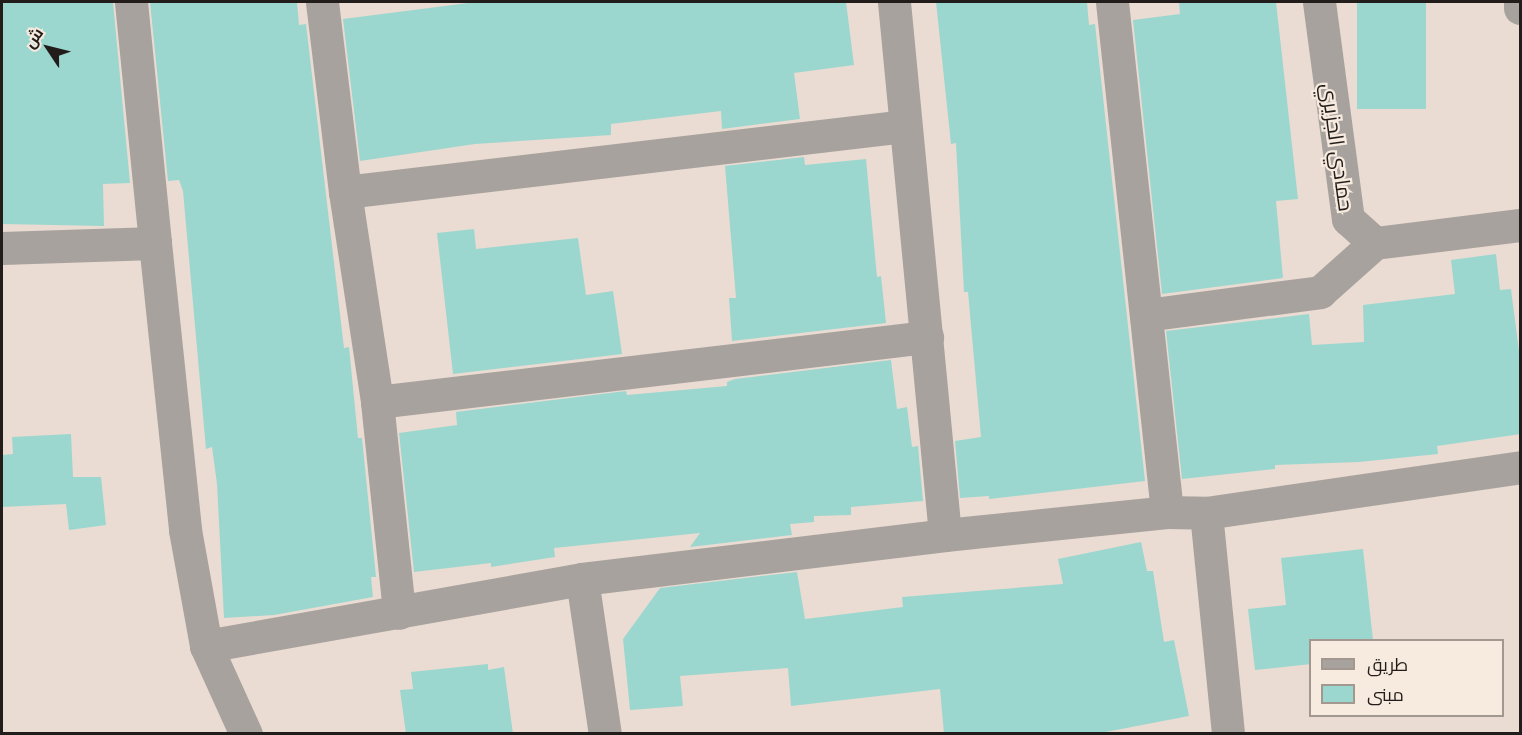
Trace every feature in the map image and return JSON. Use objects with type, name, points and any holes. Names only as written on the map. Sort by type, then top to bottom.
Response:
[{"type":"street","points":[[131,2],[185,530],[206,646],[246,734]]},
{"type":"street","points":[[322,2],[345,192],[377,402],[399,614]]},
{"type":"street","points":[[894,2],[904,126],[927,337],[945,535]]},
{"type":"street","points":[[1112,2],[1167,512]]},
{"type":"street","name":"حمادي الجزيري","points":[[1320,2],[1348,219],[1375,243]]},
{"type":"street","points":[[1520,2],[1521,8]]},
{"type":"street","points":[[345,192],[904,126]]},
{"type":"street","points":[[1146,315],[1320,292],[1375,243],[1521,225]]},
{"type":"street","points":[[2,248],[155,243]]},
{"type":"street","points":[[377,402],[927,337]]},
{"type":"street","points":[[206,646],[399,614],[582,579],[945,535],[1167,512],[1206,513],[1521,467]]},
{"type":"street","points":[[1206,513],[1228,734]]},
{"type":"street","points":[[582,579],[605,734]]},
{"type":"building","points":[[2,2],[113,2],[130,183],[103,184],[104,226],[2,224]]},
{"type":"building","points":[[150,2],[297,2],[299,25],[306,24],[344,348],[349,347],[358,438],[362,438],[376,577],[371,577],[373,597],[274,615],[224,618],[217,484],[212,447],[206,449],[183,191],[179,180],[168,181]]},
{"type":"building","points":[[476,2],[846,2],[854,65],[794,73],[800,119],[722,129],[721,111],[611,124],[611,135],[475,144],[360,161],[343,19]]},
{"type":"building","points":[[936,2],[1087,2],[1089,25],[1095,24],[1145,481],[989,499],[989,496],[960,498],[955,441],[981,437],[968,292],[964,292],[956,143],[951,144]]},
{"type":"building","points":[[1179,2],[1276,2],[1298,199],[1276,201],[1283,278],[1162,294],[1133,20],[1180,14]]},
{"type":"building","points":[[1357,2],[1426,2],[1426,109],[1357,109]]},
{"type":"building","points":[[804,157],[805,165],[866,159],[877,277],[881,276],[886,323],[732,341],[729,298],[736,298],[725,166]]},
{"type":"building","points":[[474,229],[476,249],[578,238],[586,295],[613,291],[622,354],[453,374],[437,233]]},
{"type":"building","points":[[1496,254],[1500,290],[1511,289],[1521,367],[1521,434],[1437,446],[1438,454],[1359,462],[1275,465],[1275,469],[1182,479],[1166,331],[1309,314],[1312,345],[1364,342],[1363,305],[1455,294],[1451,260]]},
{"type":"building","points":[[891,360],[897,409],[907,407],[912,447],[918,446],[923,501],[851,507],[851,515],[814,516],[814,522],[790,524],[792,535],[690,547],[700,533],[554,548],[555,557],[491,567],[491,563],[414,572],[399,433],[457,425],[456,412],[626,391],[627,395],[727,386],[727,382],[735,379]]},
{"type":"building","points":[[71,434],[73,477],[101,477],[106,525],[69,530],[66,504],[2,507],[2,455],[13,454],[12,437]]},
{"type":"building","points":[[1141,542],[1147,571],[1153,571],[1164,642],[1174,640],[1189,716],[1095,734],[944,734],[940,689],[791,706],[788,668],[680,676],[683,706],[630,710],[623,639],[660,588],[797,572],[805,619],[903,607],[902,597],[1063,584],[1058,559]]},
{"type":"building","points":[[1363,549],[1373,639],[1309,639],[1309,664],[1255,670],[1248,609],[1286,605],[1281,558]]},
{"type":"building","points":[[488,664],[488,670],[504,667],[513,734],[406,734],[400,690],[413,689],[411,672]]}]
